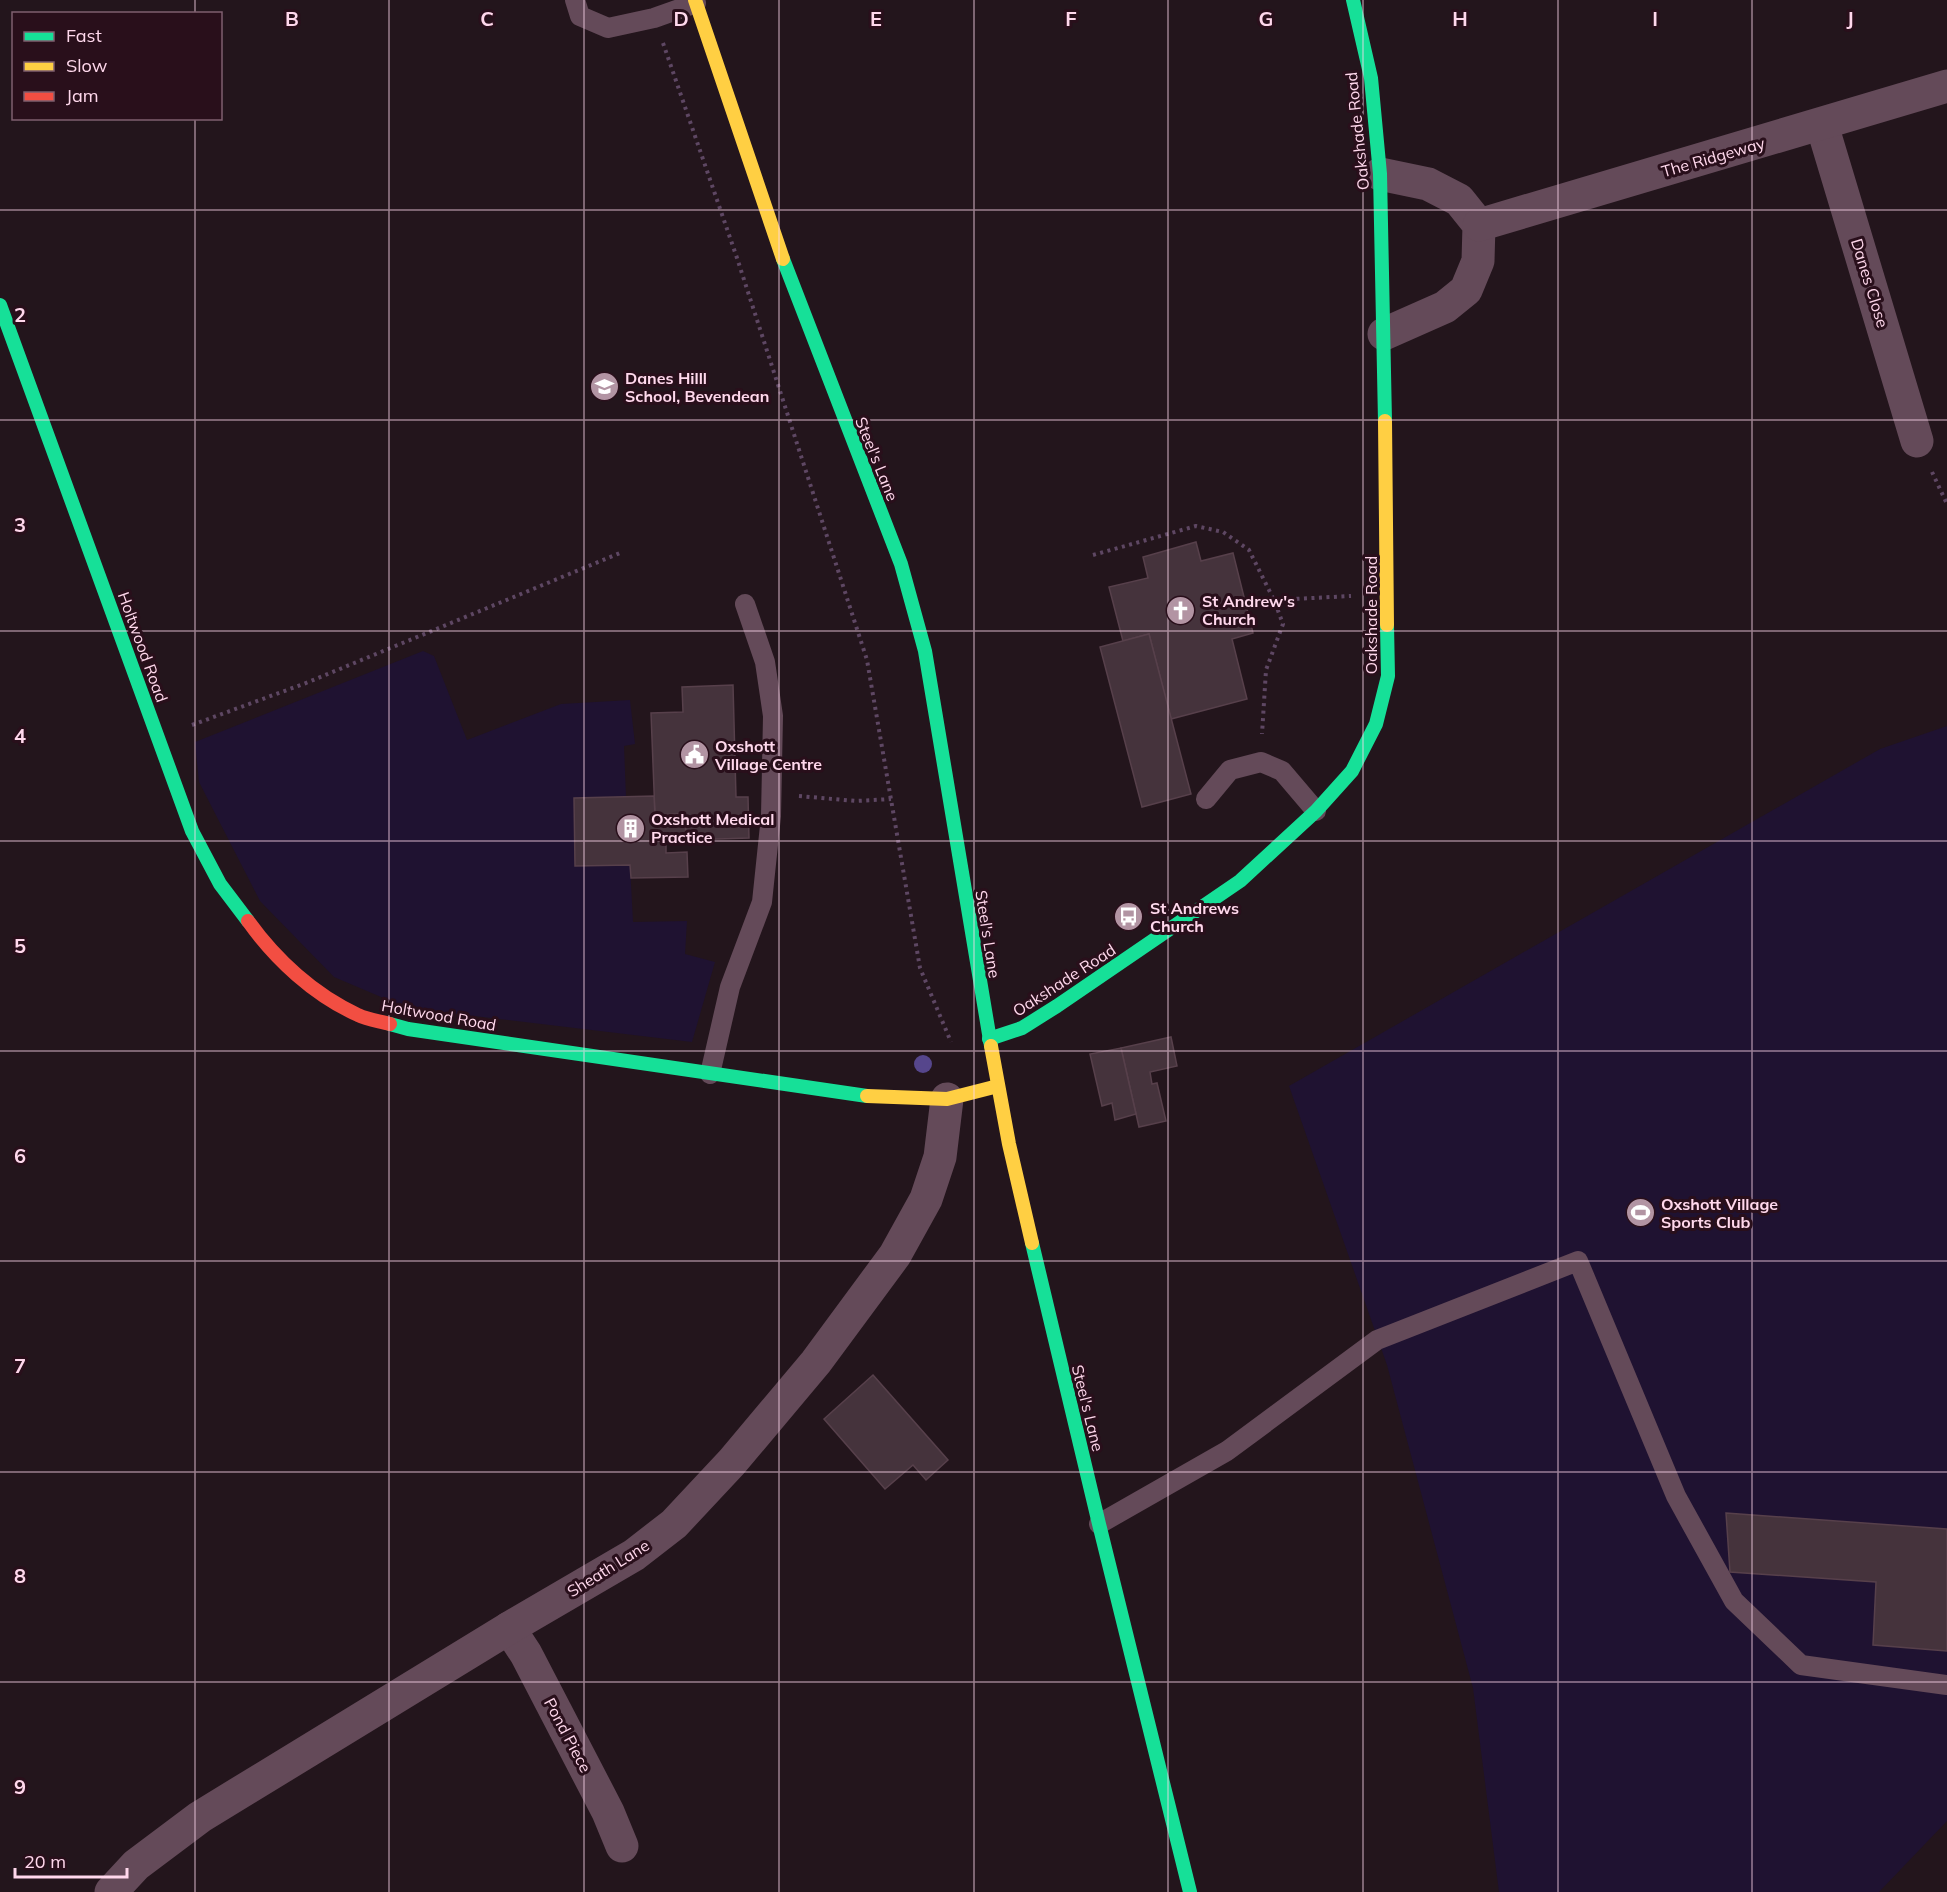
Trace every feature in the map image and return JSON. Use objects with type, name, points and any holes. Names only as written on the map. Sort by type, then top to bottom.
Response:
[{"type":"street","name":"Oakshade Road","points":[[989,1039],[1022,1028],[1136,954],[1240,881],[1316,811],[1352,771],[1376,724],[1388,676],[1380,174],[1371,78],[1353,0]]},
{"type":"street","name":"Steel's Lane","points":[[696,2],[777,244],[901,564],[925,651],[989,1039],[1009,1144],[1099,1524],[1190,1892]]},
{"type":"street","name":"The Ridgeway","points":[[1479,225],[1947,86]]},
{"type":"street","name":"Danes Close","points":[[1822,125],[1917,441]]},
{"type":"street","points":[[1380,174],[1428,184],[1438,189],[1459,200],[1479,225],[1478,261],[1467,290],[1445,307],[1384,334]]},
{"type":"street","name":"Holtwood Road","points":[[0,305],[192,831],[220,884],[263,942],[304,983],[359,1016],[408,1029],[710,1074],[879,1098],[958,1096],[998,1086]]},
{"type":"street","name":"Sheath Lane","points":[[111,1892],[136,1865],[200,1817],[509,1628],[634,1555],[674,1524],[732,1462],[808,1371],[895,1256],[926,1199],[958,1096]]},
{"type":"street","name":"Pond Piece","points":[[509,1628],[526,1654],[608,1812],[622,1846]]},
{"type":"lane","points":[[575,0],[580,16],[608,28],[654,18],[696,2]]},
{"type":"lane","points":[[710,1074],[730,987],[762,902],[771,816],[773,716],[765,662],[745,604]]},
{"type":"lane","points":[[1206,799],[1230,770],[1261,762],[1282,771],[1316,811]]},
{"type":"lane","points":[[1099,1524],[1227,1451],[1377,1340],[1578,1261],[1676,1497],[1734,1601],[1801,1665],[1947,1685]]},
{"type":"path","points":[[654,18],[737,258],[867,660],[920,968],[958,1096]]},
{"type":"path","points":[[1093,555],[1196,526],[1223,532],[1249,550],[1274,600],[1283,624],[1266,670],[1261,762]]},
{"type":"path","points":[[158,737],[306,683],[620,553]]},
{"type":"path","points":[[1274,600],[1388,594]]},
{"type":"path","points":[[771,816],[790,795],[856,801],[891,799]]},
{"type":"shaded area","points":[[423,651],[434,656],[467,740],[561,704],[630,700],[635,744],[624,746],[626,797],[574,799],[575,866],[630,865],[633,922],[687,921],[685,954],[715,962],[692,1042],[407,1008],[334,977],[260,901],[199,782],[195,742]]},
{"type":"shaded area","name":"Oxshott Village Sports Club","points":[[1947,726],[1947,1821],[1879,1892],[1499,1892],[1473,1688],[1387,1365],[1289,1086],[1880,749]]},
{"type":"building","name":"St Andrew's Church","points":[[1196,542],[1201,561],[1233,553],[1253,633],[1232,639],[1247,699],[1171,719],[1149,634],[1123,641],[1109,587],[1148,578],[1143,557]]},
{"type":"building","points":[[1149,634],[1191,794],[1142,807],[1100,647]]},
{"type":"building","name":"Oxshott Village Centre","points":[[733,685],[736,797],[748,797],[749,838],[686,840],[685,814],[655,815],[651,713],[683,712],[682,687]]},
{"type":"building","name":"Oxshott Medical Practice","points":[[654,796],[655,815],[685,814],[686,840],[666,841],[666,853],[687,852],[688,877],[631,878],[630,865],[575,866],[574,798]]},
{"type":"building","points":[[1171,1037],[1177,1066],[1150,1072],[1152,1084],[1157,1083],[1166,1121],[1139,1127],[1121,1048]]},
{"type":"building","points":[[1121,1048],[1136,1114],[1115,1120],[1112,1103],[1102,1106],[1090,1054]]},
{"type":"building","points":[[873,1375],[948,1460],[926,1480],[913,1465],[885,1489],[824,1419]]},
{"type":"building","points":[[1726,1513],[1947,1529],[1947,1651],[1873,1645],[1876,1582],[1730,1572]]},
{"type":"traffic: fast","points":[[1353,0],[1371,78],[1380,174],[1385,421]]},
{"type":"traffic: fast","points":[[783,259],[901,564],[925,651],[991,1046]]},
{"type":"traffic: fast","points":[[0,305],[192,831],[220,884],[248,921]]},
{"type":"traffic: fast","points":[[989,1039],[1022,1028],[1057,1006],[1240,881],[1316,811],[1352,771],[1376,724],[1388,676],[1387,625]]},
{"type":"traffic: fast","points":[[390,1024],[408,1029],[867,1096]]},
{"type":"traffic: fast","points":[[1032,1243],[1190,1892]]},
{"type":"traffic: slow","points":[[695,0],[783,259]]},
{"type":"traffic: slow","points":[[1385,421],[1387,625]]},
{"type":"traffic: slow","points":[[991,1046],[1009,1144],[1032,1243]]},
{"type":"traffic: slow","points":[[867,1096],[947,1099],[998,1086]]},
{"type":"traffic: jam","points":[[248,921],[284,963],[311,987],[358,1015],[390,1024]]},
{"type":"place","name":"Danes Hilll School, Bevendean","points":[[604,387]]},
{"type":"place","name":"St Andrew's Church","points":[[1181,610]]},
{"type":"place","name":"Oxshott Village Centre","points":[[694,755]]},
{"type":"place","name":"Oxshott Medical Practice","points":[[630,828]]},
{"type":"place","name":"St Andrews Church","points":[[1129,917]]},
{"type":"place","name":"Oxshott Village Sports Club","points":[[1640,1213]]}]
